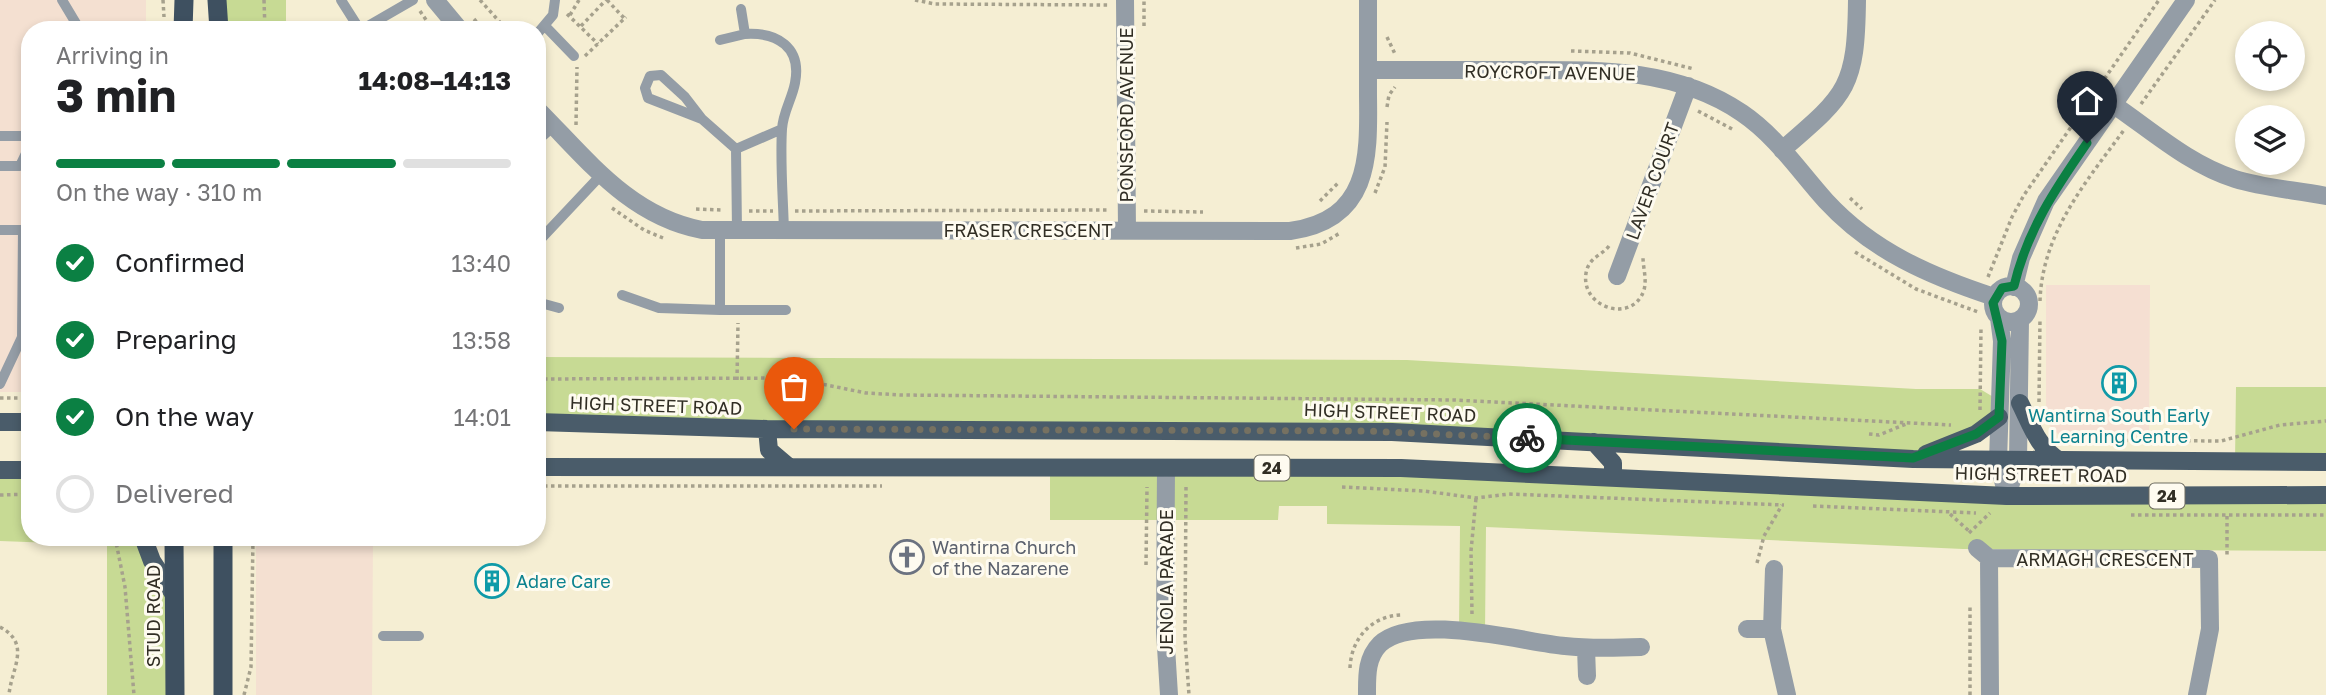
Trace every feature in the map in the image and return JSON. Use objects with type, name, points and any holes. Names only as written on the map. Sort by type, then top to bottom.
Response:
[{"type":"highway","points":[[183,21],[184,0]]},
{"type":"highway","points":[[218,0],[219,21]]},
{"type":"highway","name":"STUD ROAD","points":[[174,546],[175,695]]},
{"type":"highway","points":[[223,546],[223,695]]},
{"type":"main road","points":[[2020,402],[2038,441],[2050,455],[2060,461]]},
{"type":"main road","points":[[1913,458],[1976,434],[1999,417]]},
{"type":"main road","points":[[0,422],[21,422]]},
{"type":"main road","name":"HIGH STREET ROAD","points":[[546,422],[767,429],[1392,432],[1998,461],[2326,462]]},
{"type":"main road","points":[[767,429],[769,450],[789,467]]},
{"type":"main road","points":[[1594,442],[1612,463],[1612,477]]},
{"type":"main road","name":"HIGH STREET ROAD","points":[[546,467],[1414,468],[2007,496],[2326,495]]},
{"type":"main road","points":[[0,470],[21,470]]},
{"type":"main road","points":[[147,546],[152,561],[173,593]]},
{"type":"street","points":[[435,0],[452,21]]},
{"type":"street","name":"FRASER CRESCENT","points":[[546,107],[560,120],[601,174],[631,201],[657,216],[687,227],[728,231],[1290,230],[1324,221],[1348,203],[1364,176],[1369,147],[1368,0]]},
{"type":"street","points":[[1782,150],[1829,109],[1844,88],[1855,53],[1857,0]]},
{"type":"street","points":[[2014,286],[2028,239],[2046,201],[2186,0]]},
{"type":"street","name":"PONSFORD AVENUE","points":[[1116,2],[1127,230]]},
{"type":"street","name":"ROYCROFT AVENUE","points":[[1368,70],[1630,72],[1688,86],[1740,112],[1782,150],[1842,218],[1880,247],[1946,282],[1987,294]]},
{"type":"street","name":"LAVER COURT","points":[[1617,276],[1688,86]]},
{"type":"street","points":[[2114,105],[2187,156],[2218,173],[2256,184],[2326,196]]},
{"type":"street","points":[[1987,319],[1993,309],[1987,294],[2014,286]]},
{"type":"street","points":[[2007,496],[2018,461],[2020,320],[2028,310],[2028,298],[2014,286]]},
{"type":"street","points":[[1987,319],[2009,322],[2020,320]]},
{"type":"street","points":[[1987,319],[2002,341],[1998,461],[2007,496]]},
{"type":"street","name":"JENOLA PARADE","points":[[1166,468],[1165,631],[1169,695]]},
{"type":"street","name":"ARMAGH CRESCENT","points":[[1990,695],[1983,553],[2209,559],[2210,629],[2197,695]]},
{"type":"street","points":[[1774,569],[1772,629],[1787,695]]},
{"type":"street","points":[[1747,629],[1772,629]]},
{"type":"street","points":[[1367,695],[1368,663],[1376,650],[1386,640],[1406,632],[1485,632],[1586,648],[1641,647]]},
{"type":"street","points":[[1586,648],[1587,676]]},
{"type":"lane","points":[[62,0],[74,21]]},
{"type":"lane","points":[[341,0],[354,21]]},
{"type":"lane","points":[[378,21],[415,3]]},
{"type":"lane","points":[[546,24],[555,5]]},
{"type":"lane","points":[[741,9],[745,34]]},
{"type":"lane","points":[[546,27],[574,56]]},
{"type":"lane","points":[[720,40],[745,34],[764,34],[784,41],[795,57],[795,83],[782,128],[784,231]]},
{"type":"lane","points":[[702,118],[648,98],[645,88],[650,76],[661,75],[736,149]]},
{"type":"lane","points":[[546,133],[560,120]]},
{"type":"lane","points":[[736,149],[782,128]]},
{"type":"lane","points":[[0,136],[21,136]]},
{"type":"lane","points":[[720,310],[736,149]]},
{"type":"lane","points":[[0,166],[21,164]]},
{"type":"lane","points":[[546,233],[601,174]]},
{"type":"lane","points":[[0,230],[21,230]]},
{"type":"lane","points":[[622,295],[659,308],[786,310]]},
{"type":"lane","points":[[546,304],[559,308]]},
{"type":"lane","points":[[0,384],[21,339]]},
{"type":"lane","points":[[383,636],[419,636]]},
{"type":"path","points":[[163,0],[164,20]]},
{"type":"path","points":[[264,0],[265,21]]},
{"type":"path","points":[[481,0],[499,21]]},
{"type":"path","points":[[570,15],[579,0]]},
{"type":"path","points":[[576,125],[577,63],[625,18],[606,0],[581,26]]},
{"type":"path","points":[[915,0],[926,4],[1116,2]]},
{"type":"path","points":[[1977,416],[1980,408],[1987,319],[1978,312],[1987,294],[1989,274],[2011,218],[2024,195],[2159,0]]},
{"type":"path","points":[[2148,107],[2141,104],[2215,0]]},
{"type":"path","points":[[415,3],[427,21]]},
{"type":"path","points":[[555,5],[570,15],[598,44]]},
{"type":"path","points":[[1387,26],[1387,40],[1395,51],[1395,60]]},
{"type":"path","points":[[1395,90],[1402,88]]},
{"type":"path","points":[[560,120],[576,125],[585,134]]},
{"type":"path","points":[[2040,301],[2043,271],[2055,233],[2125,128]]},
{"type":"path","points":[[1318,203],[1342,177]]},
{"type":"path","points":[[1848,196],[1863,210]]},
{"type":"path","points":[[692,209],[732,210]]},
{"type":"path","points":[[741,211],[779,211]]},
{"type":"path","points":[[787,211],[1112,211]]},
{"type":"path","points":[[1141,211],[1208,212]]},
{"type":"path","points":[[1980,274],[1989,274]]},
{"type":"path","points":[[737,380],[738,310]]},
{"type":"path","points":[[2040,318],[2040,375]]},
{"type":"path","points":[[546,379],[802,379],[866,393],[901,395],[1454,400],[1956,424]]},
{"type":"path","points":[[0,398],[21,398]]},
{"type":"path","points":[[2057,439],[2221,441],[2280,425],[2326,421]]},
{"type":"path","points":[[1869,434],[1879,435],[1908,423]]},
{"type":"path","points":[[546,486],[885,486]]},
{"type":"path","points":[[1133,487],[1150,487]]},
{"type":"path","points":[[1186,487],[1185,638],[1189,695]]},
{"type":"path","points":[[0,495],[21,494]]},
{"type":"path","points":[[1472,614],[1471,551],[1475,498]]},
{"type":"path","points":[[1949,513],[1969,531],[1990,513]]},
{"type":"path","points":[[117,546],[125,587],[134,695]]},
{"type":"path","points":[[244,695],[251,667],[253,546]]},
{"type":"path","points":[[1970,598],[1970,695]]},
{"type":"path","points":[[0,627],[9,632],[18,646],[17,667],[9,695]]},
{"type":"shaded area","points":[[0,0],[146,0],[146,21],[21,21],[21,392],[0,392]]},
{"type":"shaded area","points":[[2046,285],[2150,285],[2149,435],[2059,435],[2046,422]]},
{"type":"shaded area","points":[[256,546],[373,546],[372,695],[256,695]]},
{"type":"green space","points":[[217,0],[286,0],[286,21],[218,21]]},
{"type":"green space","points":[[546,357],[1407,360],[1916,389],[1980,389],[2000,401],[1999,417],[1913,459],[1392,432],[546,422]]},
{"type":"green space","points":[[2236,387],[2326,387],[2326,462],[2235,462]]},
{"type":"green space","points":[[1050,468],[1613,477],[2326,495],[2326,551],[1963,549],[1486,527],[1485,632],[1459,631],[1460,526],[1327,524],[1327,506],[1279,506],[1278,520],[1050,520]]},
{"type":"green space","points":[[0,470],[21,470],[21,542],[0,541]]},
{"type":"green space","points":[[107,546],[148,546],[173,593],[175,695],[107,695]]},
{"type":"way so far","points":[[794,429],[1365,431],[1527,438]]},
{"type":"place","name":"Wantirna South Early Learning Centre","points":[[2119,383]]},
{"type":"place","name":"Wantirna Church of the Nazarene","points":[[907,557]]},
{"type":"place","name":"Adare Care","points":[[492,581]]},
{"type":"route","points":[[1527,438],[1913,458],[1976,434],[1999,417],[2002,341],[1999,318],[1993,309],[1994,297],[2002,288],[2014,286],[2028,239],[2046,201],[2087,143]]}]
